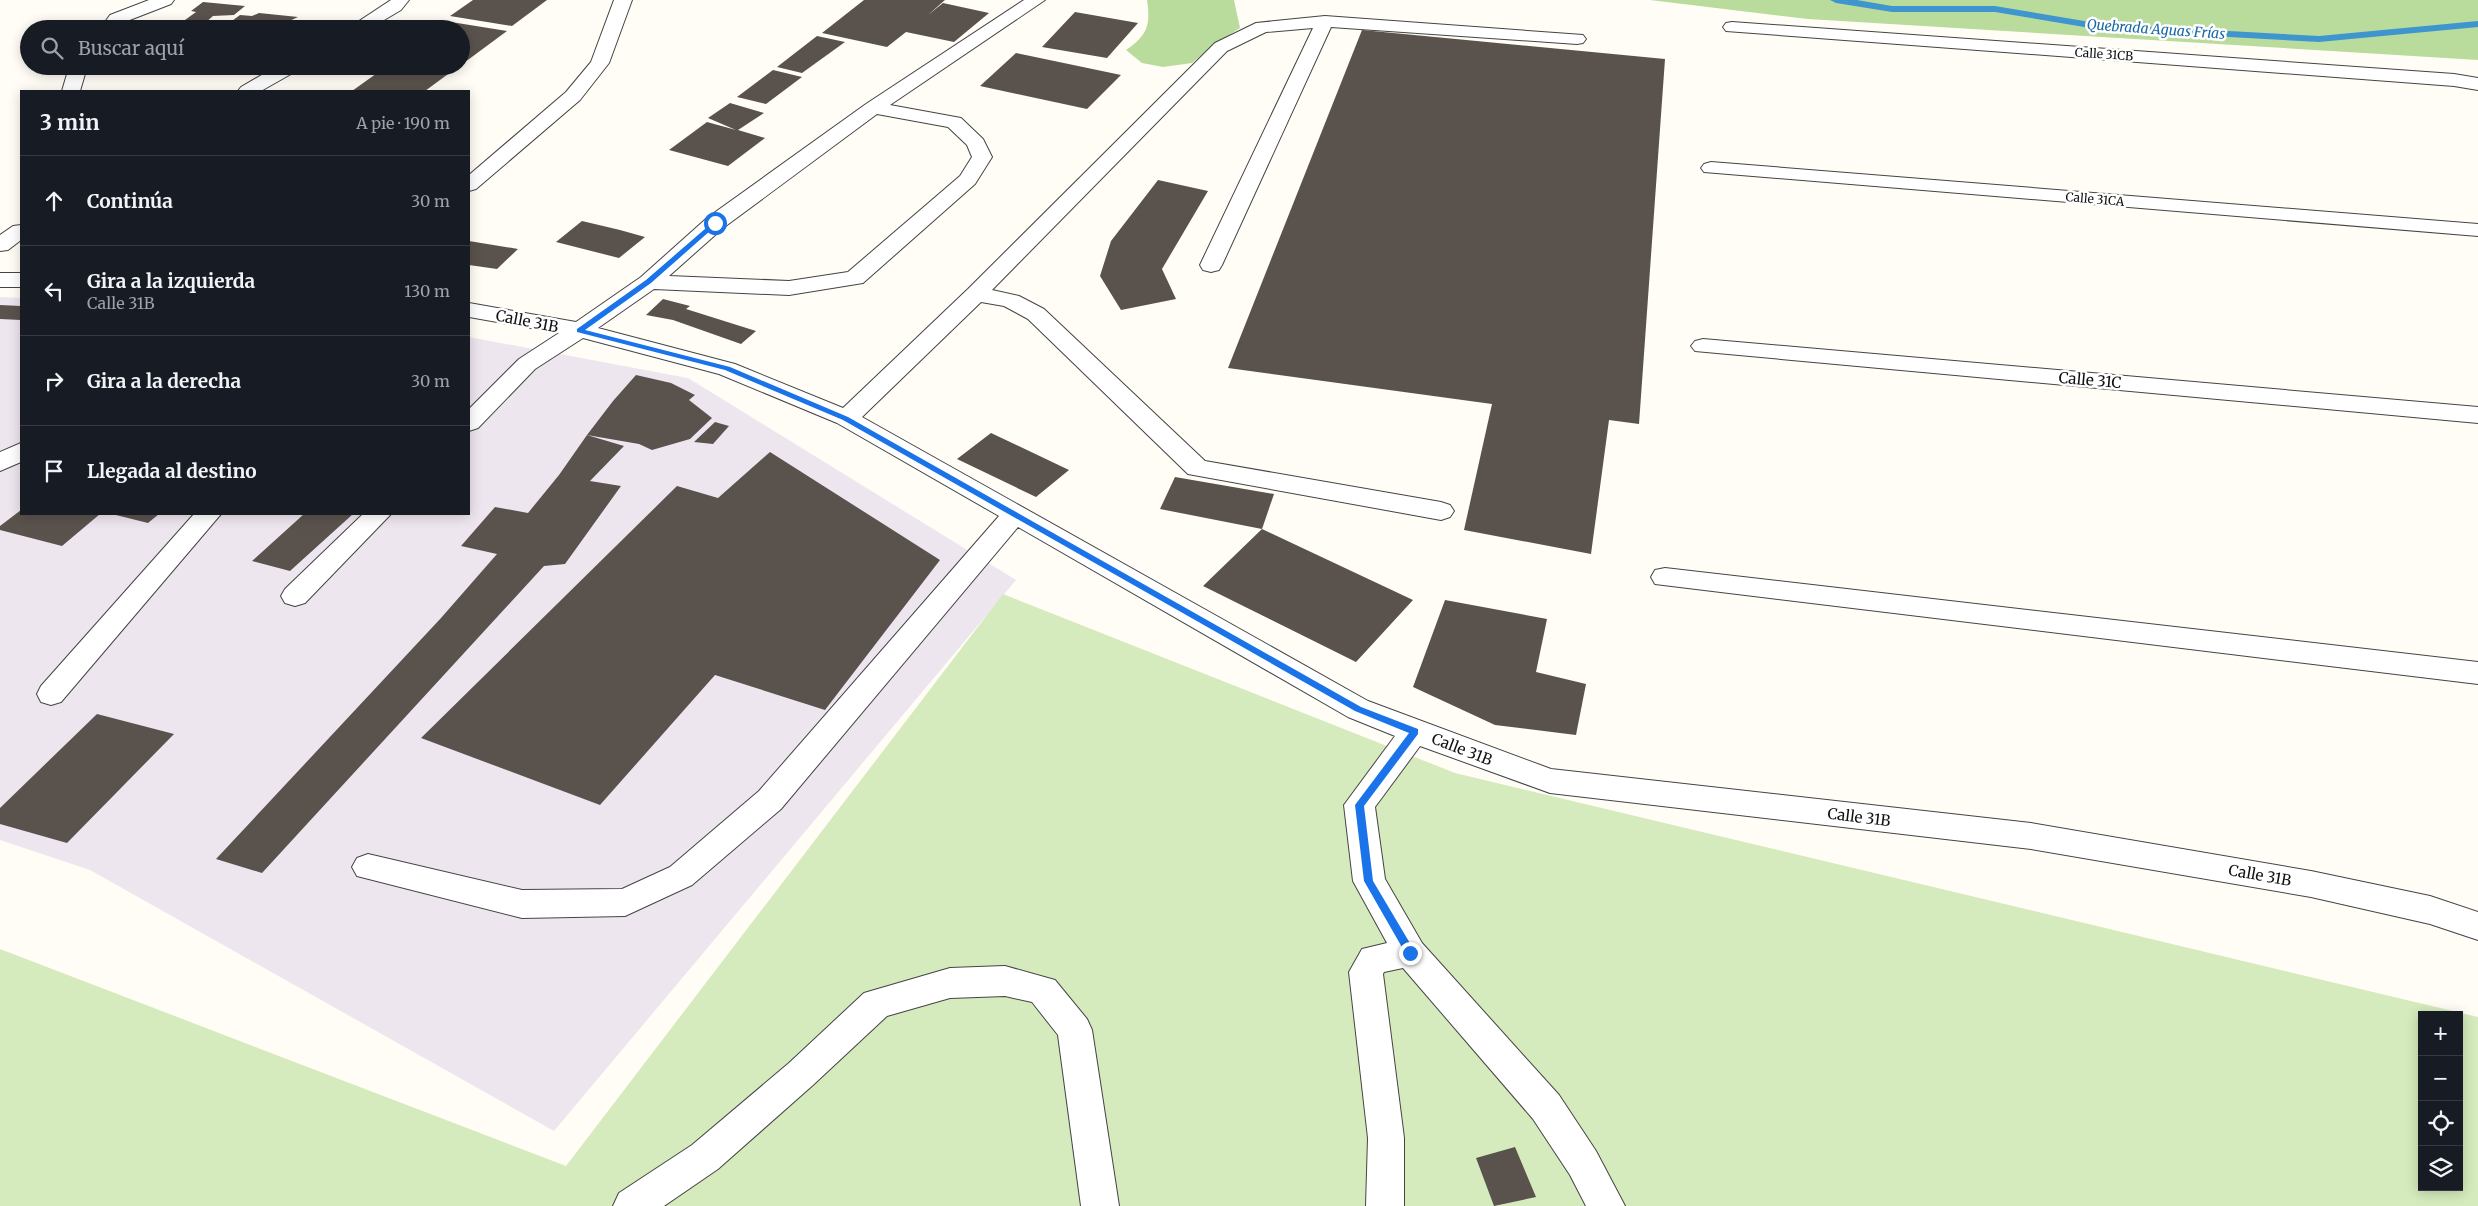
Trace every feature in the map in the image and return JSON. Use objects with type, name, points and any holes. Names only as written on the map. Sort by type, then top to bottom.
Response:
[{"type":"street","points":[[115,20],[165,0]]},
{"type":"street","points":[[371,20],[395,6],[400,0]]},
{"type":"street","points":[[470,184],[573,96],[600,63],[623,0]]},
{"type":"street","points":[[470,422],[527,364],[649,282],[715,223],[874,108],[1036,0]]},
{"type":"street","points":[[1211,265],[1325,21]]},
{"type":"street","points":[[846,418],[976,294],[1221,47],[1262,27],[1325,21],[1577,39]]},
{"type":"street","name":"Calle 31CB","points":[[1732,27],[2477,84]]},
{"type":"street","points":[[71,90],[76,75]]},
{"type":"street","points":[[250,90],[276,75]]},
{"type":"street","points":[[649,282],[789,288],[855,278],[968,180],[982,158],[976,143],[954,122],[874,108]]},
{"type":"street","name":"Calle 31CA","points":[[1711,168],[2478,230]]},
{"type":"street","points":[[0,245],[20,232]]},
{"type":"street","points":[[0,280],[20,280]]},
{"type":"street","points":[[976,294],[1011,301],[1036,314],[1198,468],[1441,511]]},
{"type":"street","name":"Calle 31B","points":[[470,310],[580,330],[727,369],[846,418],[1358,709],[1550,781],[2031,836],[2311,884],[2430,910],[2478,926]]},
{"type":"street","name":"Calle 31C","points":[[1703,346],[2478,415]]},
{"type":"street","points":[[0,463],[20,453]]},
{"type":"street","points":[[368,867],[522,904],[625,902],[681,876],[770,800],[1015,514]]},
{"type":"street","points":[[51,694],[207,515]]},
{"type":"street","points":[[295,596],[377,515]]},
{"type":"street","points":[[1664,577],[2478,673]]},
{"type":"street","points":[[1415,731],[1359,805],[1368,881],[1410,953],[1546,1107],[1583,1163],[1606,1206]]},
{"type":"street","points":[[1385,1206],[1386,1138],[1366,972],[1374,959],[1410,953]]},
{"type":"street","points":[[632,1206],[705,1156],[876,1004],[950,983],[1005,981],[1043,990],[1075,1030],[1100,1206]]},
{"type":"shaded area","points":[[0,297],[20,298],[20,515],[470,515],[470,337],[688,378],[1016,580],[554,1131],[90,870],[0,840]]},
{"type":"green space","points":[[1147,0],[1234,0],[1240,28],[1215,44],[1192,63],[1163,67],[1142,63],[1126,50],[1139,40],[1146,29],[1148,23]]},
{"type":"green space","points":[[1650,0],[2478,0],[2478,60],[1808,19]]},
{"type":"green space","points":[[1003,594],[1455,773],[2453,1011],[2418,1011],[2418,1191],[2463,1191],[2463,1013],[2478,1017],[2478,1206],[0,1206],[0,949],[566,1166]]},
{"type":"building","points":[[473,0],[547,0],[512,26],[450,16]]},
{"type":"building","points":[[864,0],[945,0],[928,15],[943,3],[989,13],[954,42],[906,32],[887,47],[822,33]]},
{"type":"building","points":[[203,2],[245,6],[234,15],[213,16],[208,20],[185,20],[196,12],[191,11]]},
{"type":"building","points":[[1075,12],[1138,23],[1107,58],[1042,47]]},
{"type":"building","points":[[259,13],[298,17],[291,20],[233,20],[240,15],[252,16]]},
{"type":"building","points":[[470,25],[507,31],[470,58]]},
{"type":"building","points":[[1362,30],[1665,59],[1639,424],[1609,420],[1591,554],[1464,530],[1492,404],[1228,368]]},
{"type":"building","points":[[817,36],[845,42],[802,73],[777,67]]},
{"type":"building","points":[[1016,53],[1121,75],[1087,109],[980,86]]},
{"type":"building","points":[[773,70],[802,77],[766,104],[737,97]]},
{"type":"building","points":[[374,75],[447,75],[426,90],[353,90]]},
{"type":"building","points":[[730,103],[764,113],[738,130],[765,138],[728,166],[669,150],[707,122],[736,130],[708,118]]},
{"type":"building","points":[[1158,180],[1208,191],[1162,269],[1176,299],[1121,310],[1100,276],[1111,241]]},
{"type":"building","points":[[582,221],[645,237],[619,258],[556,242]]},
{"type":"building","points":[[470,241],[518,249],[497,269],[470,265]]},
{"type":"building","points":[[663,299],[690,306],[686,309],[756,331],[741,344],[673,320],[646,315]]},
{"type":"building","points":[[0,305],[20,306],[20,320],[0,319]]},
{"type":"building","points":[[636,375],[671,383],[695,395],[689,400],[712,418],[690,439],[652,450],[639,444],[587,435]]},
{"type":"building","points":[[715,422],[729,426],[713,444],[694,442]]},
{"type":"building","points":[[991,433],[1069,470],[1036,497],[957,459]]},
{"type":"building","points":[[587,435],[624,446],[590,481],[621,486],[565,564],[544,566],[262,873],[216,859],[441,618],[497,554],[461,546],[495,507],[528,513],[559,475]]},
{"type":"building","points":[[770,452],[940,560],[825,710],[715,675],[600,805],[421,738],[677,486],[718,498]]},
{"type":"building","points":[[1175,477],[1274,494],[1262,529],[1160,509]]},
{"type":"building","points":[[20,511],[20,515],[99,515],[62,546],[0,530],[0,526]]},
{"type":"building","points":[[116,515],[158,515],[148,523]]},
{"type":"building","points":[[303,515],[352,515],[290,571],[252,561]]},
{"type":"building","points":[[1262,529],[1413,600],[1356,662],[1203,586]]},
{"type":"building","points":[[1445,600],[1547,619],[1536,672],[1586,684],[1576,735],[1495,725],[1413,687]]},
{"type":"building","points":[[97,714],[174,734],[67,843],[0,824],[0,808]]},
{"type":"building","points":[[1515,1147],[1536,1197],[1494,1206],[1476,1158]]},
{"type":"waterway","name":"Quebrada Aguas Frías","points":[[1836,0],[1892,9],[1995,9],[2102,27],[2319,39],[2478,24]]},
{"type":"route","points":[[715,223],[649,282],[580,330],[668,355],[727,369],[846,418],[1358,709],[1415,731],[1359,805],[1368,881],[1410,953]]}]
